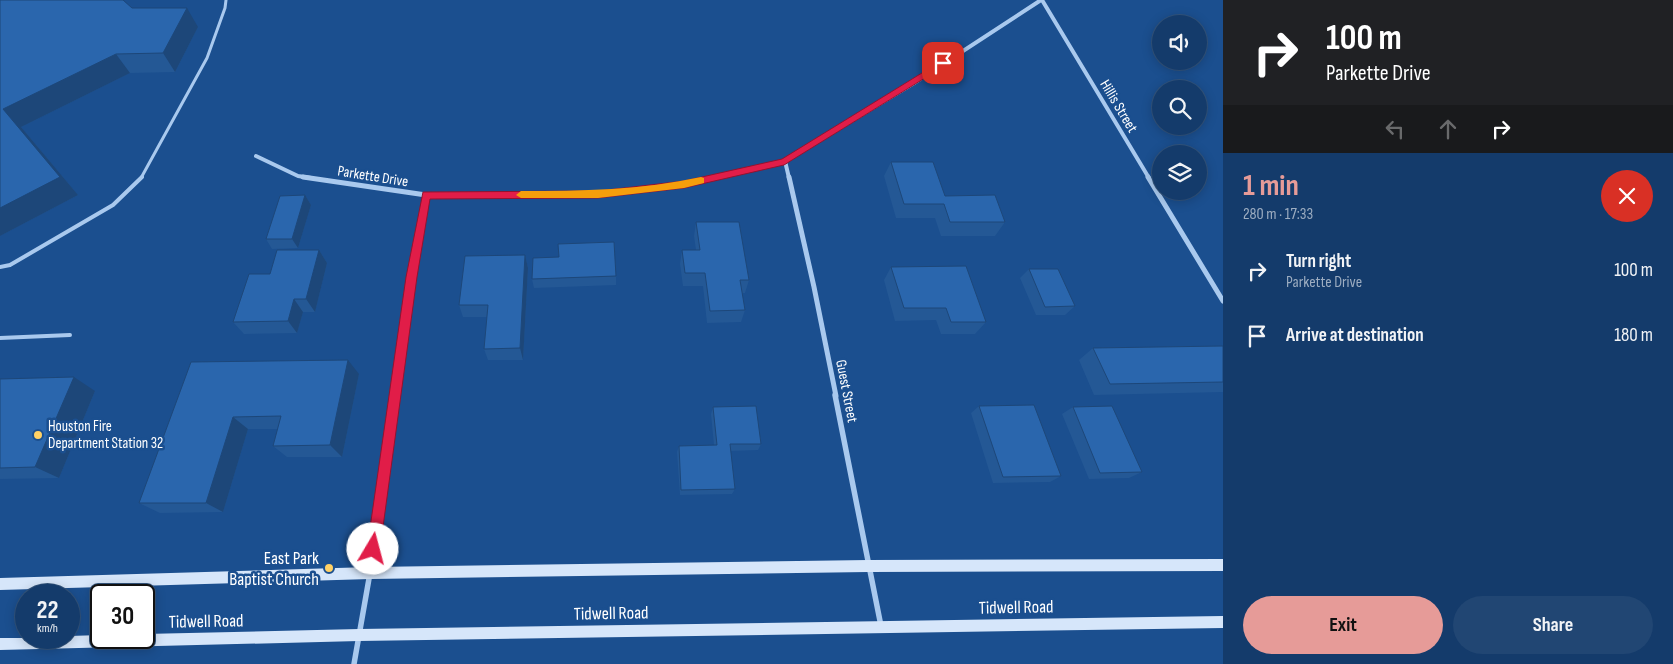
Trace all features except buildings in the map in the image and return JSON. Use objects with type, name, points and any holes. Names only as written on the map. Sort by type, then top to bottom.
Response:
[{"type":"main road","points":[[0,584],[370,573],[868,566],[1223,565]]},
{"type":"main road","name":"Tidwell Road","points":[[0,644],[359,635],[1223,622]]},
{"type":"street","name":"Parkette Drive","points":[[256,156],[298,176],[426,195],[598,195],[684,184],[784,161],[914,83],[1041,0]]},
{"type":"street","name":"Hillis Street","points":[[1041,0],[1223,301]]},
{"type":"street","name":"Guest Street","points":[[784,161],[814,287],[881,626]]},
{"type":"street","points":[[354,664],[370,573],[412,277],[426,195]]},
{"type":"lane","points":[[0,267],[10,265],[113,205],[144,175],[207,58],[225,8],[226,0]]},
{"type":"lane","points":[[0,338],[70,335]]},
{"type":"slow traffic","points":[[521,195],[598,195],[684,184],[701,180]]},
{"type":"place","name":"Houston Fire Department Station 32","points":[[38,435]]},
{"type":"place","name":"East Park Baptist Church","points":[[329,568]]},
{"type":"route","points":[[373,549],[412,277],[426,195],[598,195],[684,184],[784,161],[914,83],[943,63]]}]
